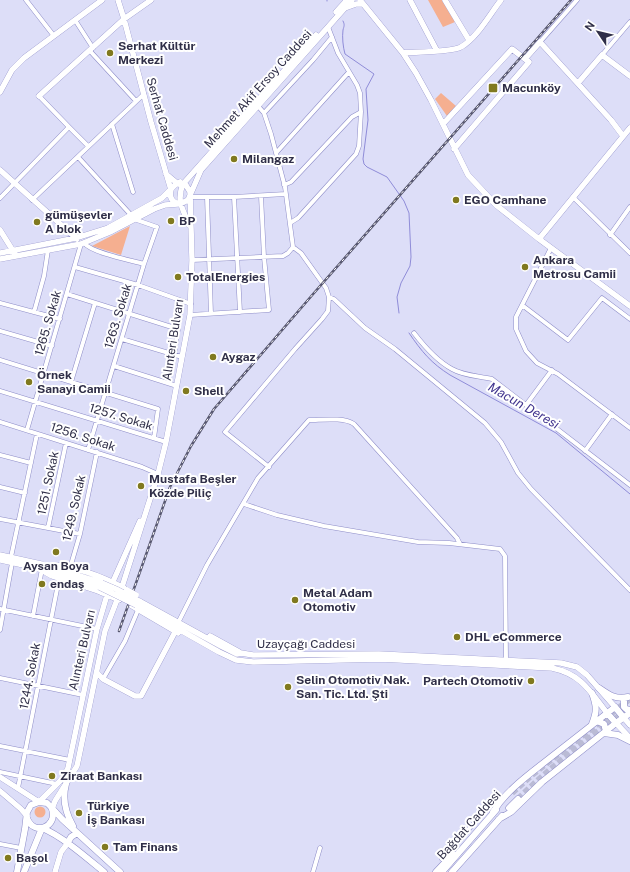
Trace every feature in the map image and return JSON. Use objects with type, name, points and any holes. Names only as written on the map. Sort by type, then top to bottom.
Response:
[{"type":"main road","points":[[0,92],[12,70],[20,62],[102,0]]},
{"type":"main road","name":"Serhat Caddesi","points":[[118,0],[171,190]]},
{"type":"main road","points":[[39,96],[124,19],[151,0]]},
{"type":"main road","points":[[410,0],[437,51]]},
{"type":"main road","points":[[445,0],[469,40]]},
{"type":"main road","points":[[403,53],[460,48],[475,35],[501,0]]},
{"type":"main road","points":[[354,1],[403,53],[424,87],[468,175],[496,205],[539,239],[630,306]]},
{"type":"main road","name":"Mehmet Akif Ersoy Caddesi","points":[[190,197],[201,170],[345,8],[354,1]]},
{"type":"main road","name":"Mehmet Akif Ersoy Caddesi","points":[[180,204],[180,184],[354,1]]},
{"type":"main road","points":[[525,59],[540,42],[578,83],[623,136]]},
{"type":"main road","points":[[443,124],[512,48],[529,62],[454,148]]},
{"type":"main road","points":[[578,83],[602,55],[630,76]]},
{"type":"main road","points":[[539,239],[630,128]]},
{"type":"main road","points":[[0,170],[82,244]]},
{"type":"main road","points":[[0,259],[15,253],[76,238],[108,228],[151,208],[186,202],[190,197],[190,189],[166,174]]},
{"type":"main road","points":[[151,208],[180,184]]},
{"type":"main road","name":"Alınteri Bulvarı","points":[[171,190],[170,196],[180,204],[191,229]]},
{"type":"main road","name":"Alınteri Bulvarı","points":[[52,809],[55,801],[77,766],[106,631],[125,589],[166,442],[190,315],[192,260],[190,197]]},
{"type":"main road","points":[[0,253],[48,250],[82,244],[110,232],[132,217]]},
{"type":"main road","points":[[0,230],[15,253]]},
{"type":"main road","name":"Alınteri Bulvarı","points":[[39,802],[63,778],[68,768],[97,629],[107,594],[149,500]]},
{"type":"main road","name":"Uzayçağı Caddesi","points":[[0,555],[11,560],[43,567],[100,585],[211,648],[236,660],[253,662],[381,659],[552,668],[562,670],[580,679],[607,713]]},
{"type":"main road","name":"Uzayçağı Caddesi","points":[[0,560],[11,560]]},
{"type":"main road","points":[[43,567],[70,568],[112,582],[241,653]]},
{"type":"main road","points":[[43,567],[52,576],[59,579],[107,594],[136,606],[175,632],[211,648]]},
{"type":"main road","name":"Uzayçağı Caddesi","points":[[136,606],[237,654],[378,654],[561,663],[578,667],[615,707]]},
{"type":"main road","points":[[96,676],[136,696],[141,696],[175,632]]},
{"type":"main road","points":[[599,688],[613,698],[628,697]]},
{"type":"main road","points":[[592,693],[597,706],[594,723]]},
{"type":"main road","points":[[493,812],[510,790],[628,697]]},
{"type":"main road","points":[[499,819],[511,812],[542,782],[624,718],[630,711],[624,707],[628,697]]},
{"type":"main road","points":[[600,704],[606,704],[608,702],[607,698]]},
{"type":"main road","points":[[615,707],[630,725]]},
{"type":"main road","points":[[607,713],[630,740]]},
{"type":"main road","points":[[594,723],[604,724],[605,732]]},
{"type":"main road","points":[[605,732],[630,740]]},
{"type":"main road","points":[[0,777],[39,802],[47,803],[120,872]]},
{"type":"main road","points":[[66,784],[64,800],[65,810],[77,832]]},
{"type":"main road","points":[[0,791],[21,809],[27,816],[30,824],[34,827],[47,830],[104,872]]},
{"type":"main road","name":"Bağdat Caddesi","points":[[442,872],[493,812],[512,793]]},
{"type":"main road","name":"Bağdat Caddesi","points":[[452,872],[518,799]]},
{"type":"main road","points":[[17,872],[27,812],[31,805],[39,802]]},
{"type":"main road","points":[[24,872],[42,828],[47,826],[52,821],[52,809]]},
{"type":"main road","points":[[436,872],[480,827]]},
{"type":"main road","points":[[55,872],[61,852],[71,837],[77,832]]},
{"type":"street","points":[[26,0],[54,36]]},
{"type":"street","points":[[540,42],[577,0]]},
{"type":"street","points":[[75,20],[91,49],[136,101]]},
{"type":"street","points":[[602,55],[630,22]]},
{"type":"street","points":[[290,223],[298,218],[357,152],[359,146],[361,112],[358,89],[338,53],[328,27]]},
{"type":"street","points":[[264,113],[332,37]]},
{"type":"street","points":[[276,153],[349,72]]},
{"type":"street","points":[[279,82],[287,89]]},
{"type":"street","points":[[32,200],[144,94]]},
{"type":"street","points":[[39,96],[88,146]]},
{"type":"street","points":[[192,260],[208,258],[283,256],[288,253],[292,247],[284,185],[264,113],[258,106]]},
{"type":"street","points":[[284,185],[291,182],[352,117],[361,112]]},
{"type":"street","points":[[112,124],[133,192]]},
{"type":"street","points":[[0,198],[69,127]]},
{"type":"street","points":[[78,156],[132,217]]},
{"type":"street","points":[[190,197],[207,198],[286,194]]},
{"type":"street","points":[[190,315],[269,310],[264,257],[261,196]]},
{"type":"street","points":[[234,197],[240,312]]},
{"type":"street","points":[[574,197],[630,253]]},
{"type":"street","points":[[207,198],[211,314]]},
{"type":"street","points":[[610,234],[630,207]]},
{"type":"street","name":"1263. Sokak","points":[[88,450],[144,264],[158,227],[132,217]]},
{"type":"street","points":[[82,244],[93,249],[144,264]]},
{"type":"street","name":"1265. Sokak","points":[[27,430],[82,244]]},
{"type":"street","points":[[269,467],[225,432],[328,311],[329,297],[326,288],[301,252],[292,247]]},
{"type":"street","points":[[551,248],[516,318],[516,329],[526,351],[537,363],[552,370],[630,428]]},
{"type":"street","points":[[34,312],[44,276],[48,250]]},
{"type":"street","points":[[75,267],[138,285],[191,304]]},
{"type":"street","points":[[67,294],[178,329],[174,355]]},
{"type":"street","points":[[329,297],[334,299],[365,328],[395,349],[485,423],[501,442],[518,473],[531,489],[630,590]]},
{"type":"street","points":[[522,305],[568,340],[602,298],[630,319]]},
{"type":"street","points":[[0,302],[60,319]]},
{"type":"street","points":[[71,382],[95,303]]},
{"type":"street","points":[[0,331],[52,346]]},
{"type":"street","points":[[414,333],[431,352],[453,370],[492,379],[630,485]]},
{"type":"street","points":[[122,339],[182,357]]},
{"type":"street","points":[[0,360],[158,409],[154,438]]},
{"type":"street","points":[[114,366],[177,386]]},
{"type":"street","points":[[526,405],[552,370]]},
{"type":"street","name":"1257. Sokak","points":[[0,391],[166,442]]},
{"type":"street","points":[[585,451],[612,414]]},
{"type":"street","points":[[180,619],[207,565],[258,478],[309,420],[326,419],[351,422],[356,425],[457,538],[460,544]]},
{"type":"street","name":"1256. Sokak","points":[[0,422],[97,452],[158,474]]},
{"type":"street","points":[[0,630],[11,560],[37,434]]},
{"type":"street","name":"1251. Sokak","points":[[48,528],[66,443]]},
{"type":"street","name":"1249. Sokak","points":[[70,568],[80,534],[97,452]]},
{"type":"street","points":[[0,456],[31,463]]},
{"type":"street","points":[[0,487],[25,493]]},
{"type":"street","points":[[244,504],[277,515],[324,526],[418,542],[499,548],[505,554],[506,660]]},
{"type":"street","points":[[0,519],[80,534]]},
{"type":"street","points":[[33,616],[43,567]]},
{"type":"street","name":"1244. Sokak","points":[[18,788],[59,579]]},
{"type":"street","points":[[103,679],[125,642],[136,606]]},
{"type":"street","points":[[2,610],[97,629]]},
{"type":"street","points":[[0,678],[83,695]]},
{"type":"street","points":[[0,746],[70,760]]},
{"type":"street","points":[[0,772],[57,784]]},
{"type":"street","points":[[442,859],[474,823]]},
{"type":"street","points":[[0,844],[21,848]]},
{"type":"street","points":[[313,872],[320,848]]},
{"type":"shaded area","points":[[428,0],[442,0],[455,22],[443,27]]},
{"type":"shaded area","points":[[441,93],[456,106],[447,116],[435,99]]},
{"type":"shaded area","points":[[130,226],[121,255],[92,246]]},
{"type":"shaded area","points":[[40,806],[44,808],[46,812],[44,816],[40,818],[36,816],[34,812],[36,808]]},
{"type":"waterway","name":"Macun Deresi","points":[[343,21],[343,45],[345,54],[374,74],[366,89],[368,120],[363,159],[364,164],[387,177],[404,201],[409,213],[411,257],[410,266],[401,283],[397,297],[399,313]]},
{"type":"waterway","name":"Macun Deresi","points":[[409,333],[427,357],[443,371],[556,433],[630,494]]},
{"type":"tunnel","points":[[512,793],[532,775],[630,699]]},
{"type":"tunnel","points":[[518,799],[572,751],[630,708]]},
{"type":"railway","points":[[119,631],[170,487],[191,446],[214,409],[571,0]]},
{"type":"place","name":"Serhat Kültür Merkezi","points":[[110,53]]},
{"type":"place","name":"Macunköy","points":[[493,88]]},
{"type":"place","name":"Milangaz","points":[[234,159]]},
{"type":"place","name":"EGO Camhane","points":[[456,200]]},
{"type":"place","name":"BP","points":[[171,221]]},
{"type":"place","name":"gümüşevler A blok","points":[[37,222]]},
{"type":"place","name":"Ankara Metrosu Camii","points":[[525,267]]},
{"type":"place","name":"TotalEnergies","points":[[178,277]]},
{"type":"place","name":"Aygaz","points":[[213,357]]},
{"type":"place","name":"Örnek Sanayi Camii","points":[[29,382]]},
{"type":"place","name":"Shell","points":[[186,391]]},
{"type":"place","name":"Mustafa Beşler Közde Piliç","points":[[141,486]]},
{"type":"place","name":"Aysan Boya","points":[[56,552]]},
{"type":"place","name":"endaş","points":[[42,584]]},
{"type":"place","name":"Metal Adam Otomotiv","points":[[295,600]]},
{"type":"place","name":"DHL eCommerce","points":[[457,637]]},
{"type":"place","name":"Partech Otomotiv","points":[[531,681]]},
{"type":"place","name":"Selin Otomotiv Nak. San. Tic. Ltd. Şti","points":[[288,687]]},
{"type":"place","name":"Ziraat Bankası","points":[[52,776]]},
{"type":"place","name":"Türkiye İş Bankası","points":[[79,813]]},
{"type":"place","name":"Tam Finans","points":[[105,847]]},
{"type":"place","name":"Başol","points":[[8,858]]}]
